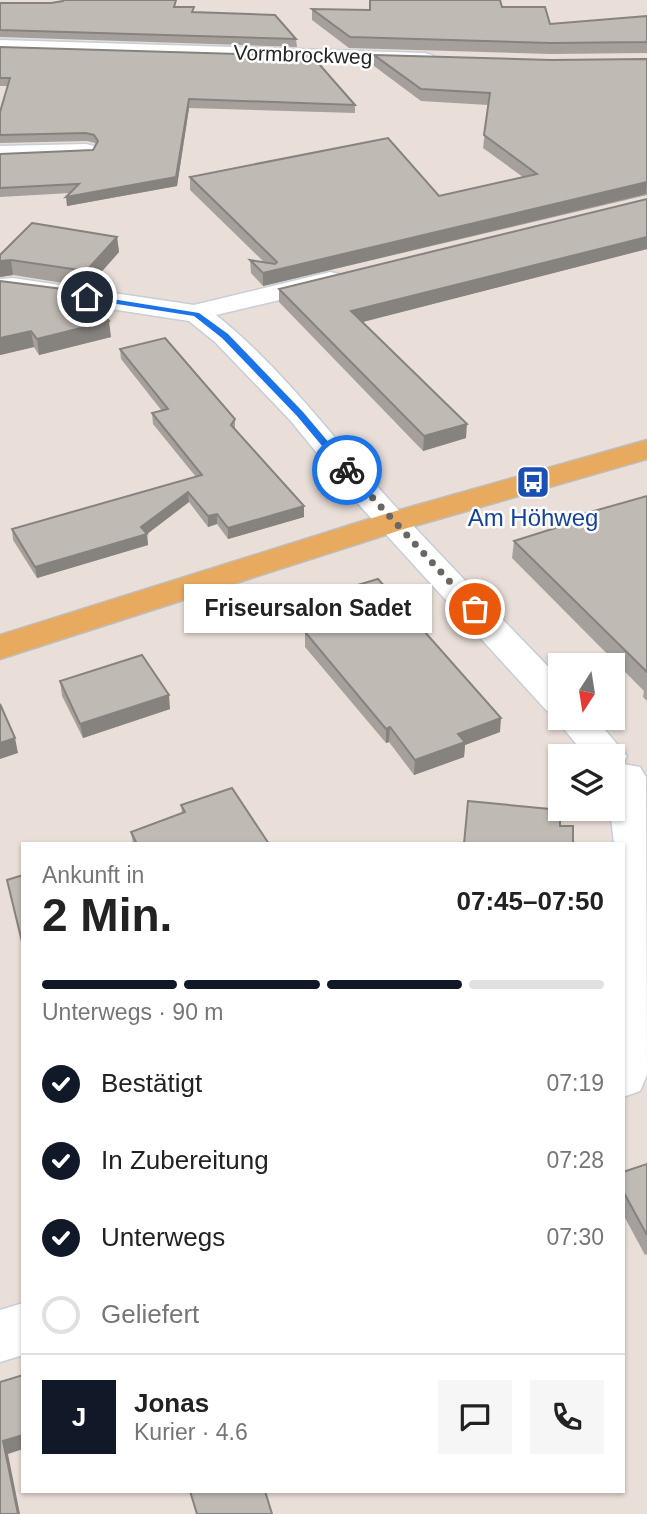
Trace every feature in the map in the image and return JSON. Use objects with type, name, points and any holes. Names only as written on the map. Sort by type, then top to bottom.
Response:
[{"type":"main road","points":[[0,647],[393,522],[647,449]]},
{"type":"street","name":"Vormbrockweg","points":[[0,46],[440,60]]},
{"type":"street","points":[[0,153],[86,151]]},
{"type":"street","points":[[197,314],[210,307],[353,274]]},
{"type":"street","points":[[0,287],[13,286],[197,314],[225,336],[300,414],[393,522],[548,689]]},
{"type":"street","points":[[585,730],[597,744]]},
{"type":"street","points":[[625,781],[644,920],[643,1016],[625,1071]]},
{"type":"street","points":[[0,1336],[21,1330]]},
{"type":"building","points":[[64,0],[176,0],[174,7],[194,7],[192,12],[275,15],[296,39],[0,30],[0,3],[51,3]]},
{"type":"building","points":[[370,0],[500,0],[502,7],[545,7],[550,24],[647,16],[647,42],[551,43],[350,37],[312,9],[370,10]]},
{"type":"building","points":[[0,47],[312,56],[355,105],[189,99],[176,177],[66,197],[79,184],[0,188],[0,154],[93,150],[98,141],[94,135],[86,133],[0,135],[0,112],[10,78],[0,78]]},
{"type":"building","points":[[374,55],[551,60],[647,59],[647,182],[263,273],[250,260],[275,264],[277,262],[190,177],[388,138],[439,196],[537,174],[484,135],[490,93],[421,89]]},
{"type":"building","points":[[647,199],[647,237],[351,311],[467,424],[424,436],[279,289]]},
{"type":"building","points":[[32,223],[117,237],[86,271],[11,260],[0,261],[0,255]]},
{"type":"building","points":[[0,281],[86,292],[109,321],[37,339],[31,331],[0,338]]},
{"type":"building","points":[[165,338],[235,419],[231,425],[304,506],[228,528],[217,514],[208,516],[188,492],[141,527],[147,534],[35,567],[12,529],[202,475],[152,413],[168,409],[120,349]]},
{"type":"building","points":[[647,496],[647,672],[514,541],[565,525],[562,520]]},
{"type":"building","points":[[378,579],[501,718],[458,734],[465,742],[415,760],[390,727],[386,729],[305,632],[351,617],[331,593]]},
{"type":"building","points":[[142,655],[169,695],[80,724],[60,681]]},
{"type":"building","points":[[0,704],[15,738],[0,743]]},
{"type":"building","points":[[232,788],[268,842],[136,842],[131,832],[185,812],[181,805]]},
{"type":"building","points":[[468,801],[548,809],[548,821],[560,821],[560,826],[573,826],[573,842],[464,842]]},
{"type":"building","points":[[21,876],[21,938],[7,880]]},
{"type":"building","points":[[647,1164],[647,1235],[625,1195],[625,1171]]},
{"type":"building","points":[[21,1376],[21,1436],[3,1441],[18,1514],[0,1514],[0,1382]]},
{"type":"building","points":[[191,1493],[266,1493],[272,1514],[197,1514]]},
{"type":"way so far","points":[[347,470],[475,609]]},
{"type":"place","name":"Am Höhweg","points":[[533,482]]},
{"type":"place","name":"Friseursalon Sadet","points":[[475,609]]},
{"type":"route","points":[[87,297],[197,314],[225,336],[300,414],[347,470]]}]
